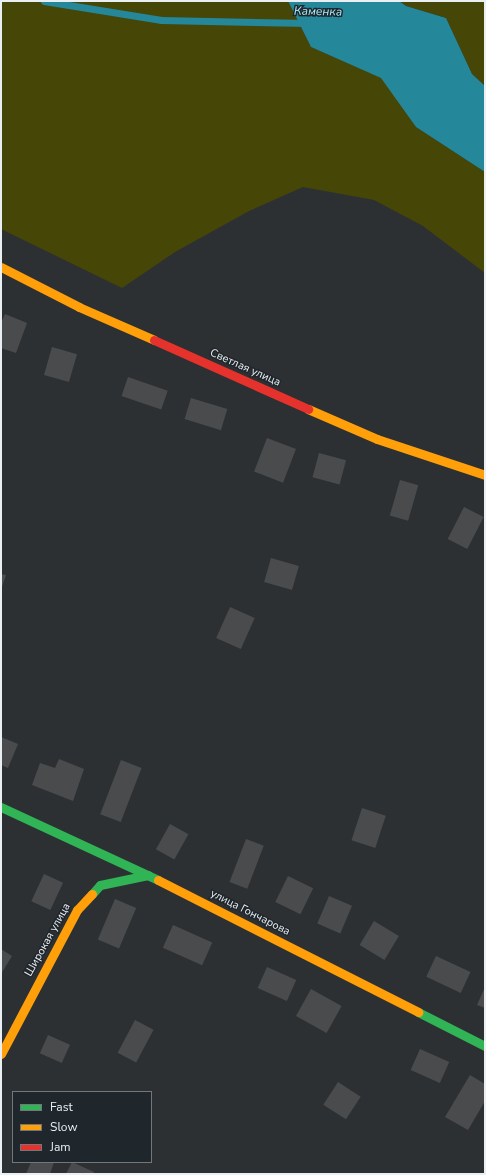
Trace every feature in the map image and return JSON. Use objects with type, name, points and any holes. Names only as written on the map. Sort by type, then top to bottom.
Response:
[{"type":"street","name":"Светлая улица","points":[[1,267],[79,307],[377,439],[485,475]]},
{"type":"street","name":"улица Гончарова","points":[[1,806],[148,875],[485,1046]]},
{"type":"street","name":"Широкая улица","points":[[1,1054],[77,910],[100,885],[148,875]]},
{"type":"shaded area","points":[[1,1],[288,1],[311,47],[382,78],[416,127],[485,172],[485,273],[423,226],[374,200],[303,187],[249,211],[175,252],[122,288],[1,229]]},
{"type":"shaded area","points":[[399,1],[485,1],[485,86],[472,74],[446,18],[406,6]]},
{"type":"water","points":[[288,1],[399,1],[406,6],[446,18],[472,74],[485,86],[485,172],[416,127],[381,78],[311,47]]},
{"type":"building","points":[[5,314],[27,323],[16,353],[1,348],[1,323]]},
{"type":"building","points":[[52,347],[77,354],[69,382],[44,375]]},
{"type":"building","points":[[128,377],[168,391],[161,410],[121,396]]},
{"type":"building","points":[[191,398],[227,409],[221,430],[185,419]]},
{"type":"building","points":[[267,438],[296,449],[283,483],[254,472]]},
{"type":"building","points":[[319,453],[346,460],[340,484],[313,477]]},
{"type":"building","points":[[400,480],[418,485],[408,521],[390,516]]},
{"type":"building","points":[[464,507],[484,517],[467,549],[448,539]]},
{"type":"building","points":[[271,558],[299,566],[292,590],[264,582]]},
{"type":"building","points":[[1,574],[6,575],[1,590]]},
{"type":"building","points":[[230,607],[255,618],[241,649],[216,638]]},
{"type":"building","points":[[1,737],[18,744],[8,768],[1,765]]},
{"type":"building","points":[[59,759],[84,769],[73,801],[32,785],[40,763],[55,768]]},
{"type":"building","points":[[121,760],[142,768],[121,822],[100,814]]},
{"type":"building","points":[[362,808],[386,816],[375,848],[351,840]]},
{"type":"building","points":[[170,824],[188,834],[174,860],[156,849]]},
{"type":"building","points":[[246,839],[264,846],[247,889],[230,882]]},
{"type":"building","points":[[44,874],[63,883],[50,910],[31,901]]},
{"type":"building","points":[[288,876],[313,888],[300,914],[275,902]]},
{"type":"building","points":[[329,896],[352,906],[340,933],[317,924]]},
{"type":"building","points":[[115,899],[136,908],[119,948],[98,940]]},
{"type":"building","points":[[374,921],[399,936],[384,960],[360,945]]},
{"type":"building","points":[[173,925],[212,942],[202,965],[163,948]]},
{"type":"building","points":[[1,949],[12,956],[1,974]]},
{"type":"building","points":[[436,956],[470,972],[461,993],[426,977]]},
{"type":"building","points":[[267,967],[296,980],[287,1001],[258,988]]},
{"type":"building","points":[[485,987],[485,1008],[477,1005]]},
{"type":"building","points":[[311,989],[342,1006],[327,1033],[296,1016]]},
{"type":"building","points":[[135,1020],[154,1030],[136,1063],[118,1053]]},
{"type":"building","points":[[48,1035],[70,1045],[62,1063],[40,1053]]},
{"type":"building","points":[[420,1049],[449,1062],[440,1083],[411,1070]]},
{"type":"building","points":[[470,1075],[485,1084],[485,1101],[468,1130],[445,1117]]},
{"type":"building","points":[[338,1082],[361,1097],[346,1119],[323,1105]]},
{"type":"building","points":[[31,1163],[54,1163],[50,1174],[26,1174]]},
{"type":"building","points":[[72,1163],[94,1172],[93,1174],[66,1174]]},
{"type":"waterway","name":"Каменка","points":[[44,1],[161,20],[309,23]]},
{"type":"traffic: fast","points":[[1,807],[158,880]]},
{"type":"traffic: fast","points":[[92,894],[100,885],[148,875]]},
{"type":"traffic: fast","points":[[418,1012],[485,1046]]},
{"type":"traffic: slow","points":[[1,267],[79,307],[154,340]]},
{"type":"traffic: slow","points":[[308,409],[377,439],[485,475]]},
{"type":"traffic: slow","points":[[158,880],[418,1012]]},
{"type":"traffic: slow","points":[[1,1054],[77,910],[92,894]]},
{"type":"traffic: jam","points":[[154,340],[308,409]]}]
